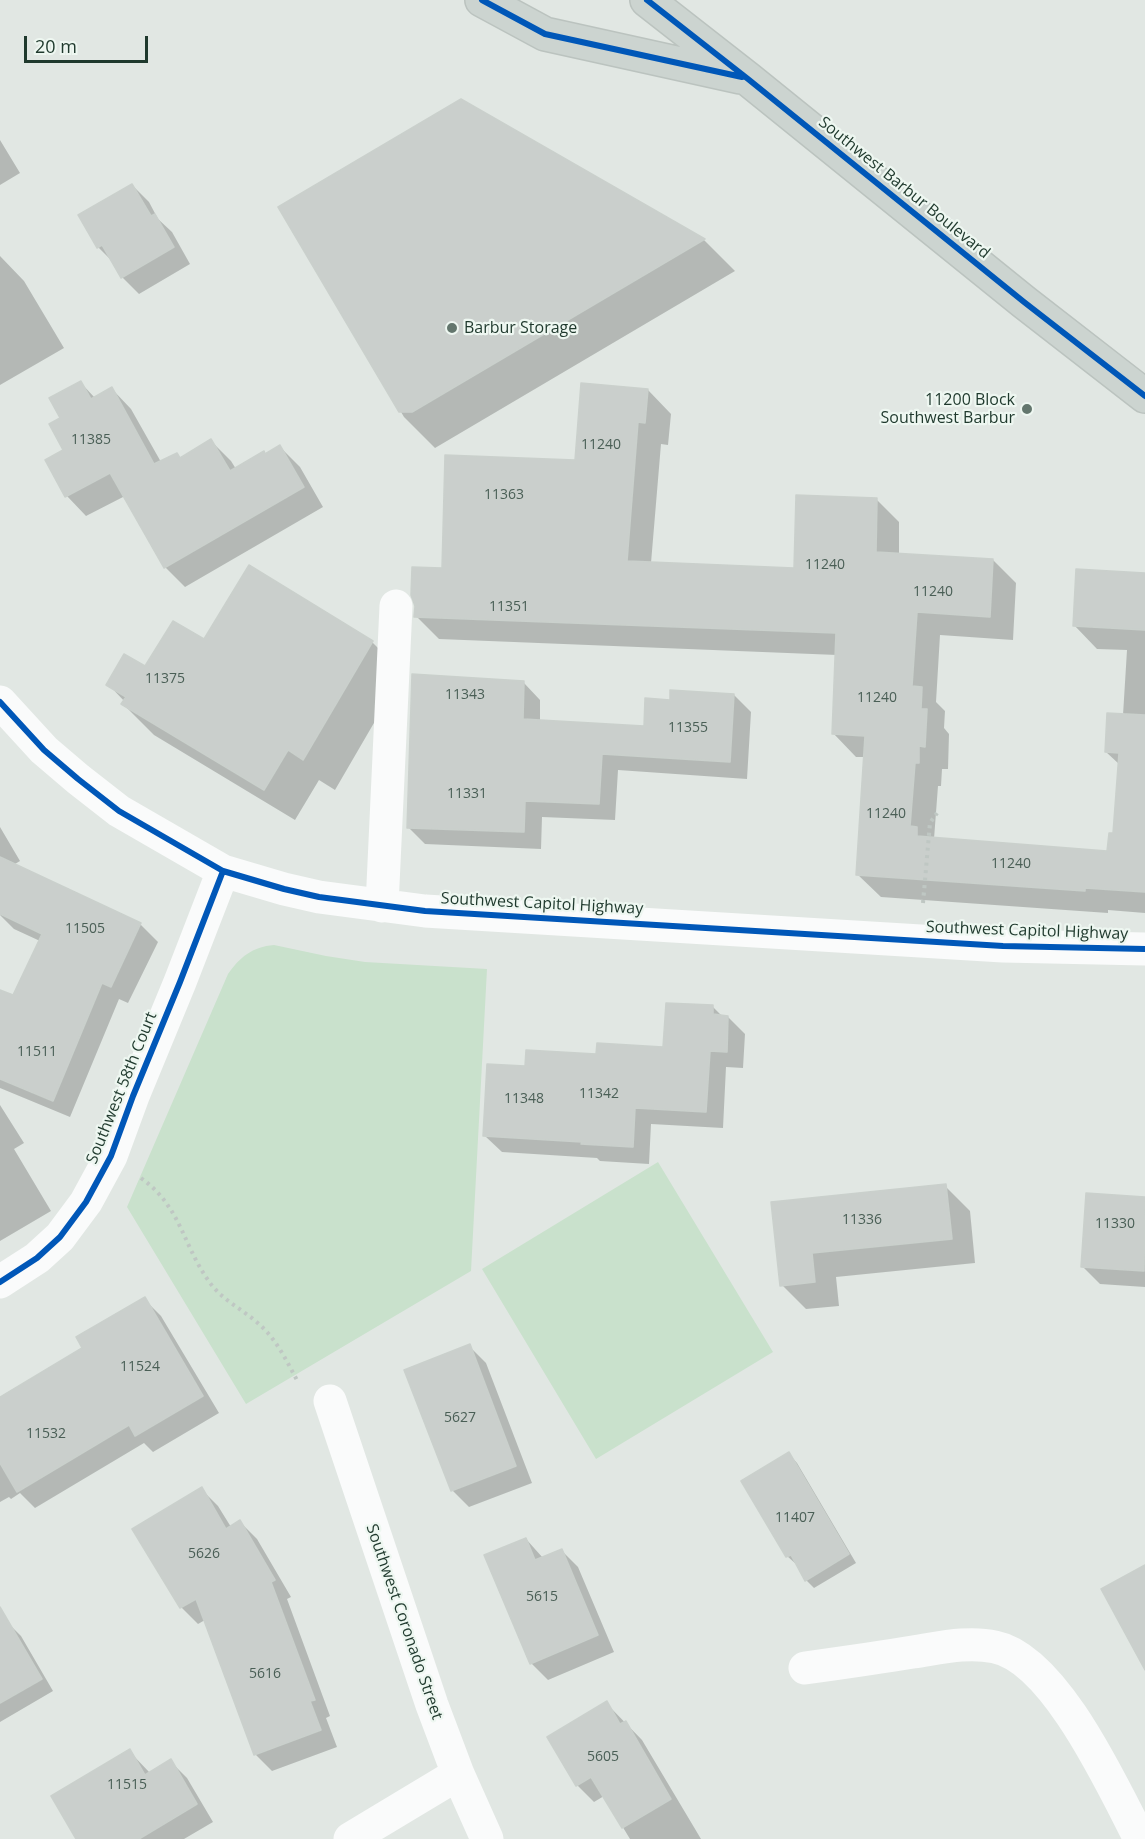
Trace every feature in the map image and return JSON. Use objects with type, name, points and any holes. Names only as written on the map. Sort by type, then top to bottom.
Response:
[{"type":"main road","points":[[482,0],[545,34],[748,79]]},
{"type":"main road","name":"Southwest Barbur Boulevard","points":[[647,0],[1145,396]]},
{"type":"street","points":[[382,906],[396,606]]},
{"type":"street","name":"Southwest Capitol Highway","points":[[0,702],[44,750],[119,811],[223,871],[319,897],[425,911],[1003,946],[1145,949]]},
{"type":"street","name":"Southwest 58th Court","points":[[0,1282],[37,1258],[60,1237],[86,1202],[111,1156],[132,1096],[223,871]]},
{"type":"street","name":"Southwest Coronado Street","points":[[330,1401],[428,1694],[458,1774],[487,1839]]},
{"type":"street","points":[[805,1668],[964,1644],[996,1647],[1020,1657],[1049,1685],[1068,1712],[1093,1751],[1140,1839]]},
{"type":"street","points":[[350,1839],[458,1774]]},
{"type":"path","points":[[920,940],[930,823],[937,813]]},
{"type":"path","points":[[111,1156],[146,1181],[162,1196],[179,1221],[195,1260],[209,1282],[223,1297],[261,1325],[278,1345],[303,1391],[330,1401]]},
{"type":"green space","points":[[274,945],[365,962],[487,969],[471,1271],[246,1404],[127,1207],[228,974],[247,954],[259,948]]},
{"type":"green space","points":[[658,1162],[773,1352],[596,1459],[482,1269]]},
{"type":"building","name":"Barbur Storage","points":[[461,99],[705,239],[412,412],[399,412],[278,207]]},
{"type":"building","points":[[132,184],[151,216],[155,214],[174,247],[121,278],[102,245],[97,248],[78,215]]},
{"type":"building","points":[[81,381],[91,399],[112,387],[154,464],[177,453],[180,458],[211,439],[230,471],[264,451],[265,454],[280,445],[304,487],[164,568],[110,473],[65,497],[45,460],[63,450],[49,424],[60,418],[49,398]]},
{"type":"building","points":[[581,383],[648,389],[645,423],[638,422],[627,561],[794,568],[796,495],[877,498],[876,552],[993,559],[990,617],[917,612],[912,686],[922,687],[921,709],[927,709],[925,747],[919,746],[919,763],[915,763],[910,826],[917,827],[917,836],[1107,851],[1109,833],[1113,833],[1119,753],[1105,752],[1107,713],[1145,715],[1145,892],[1085,888],[1085,891],[856,875],[865,736],[832,734],[836,633],[414,617],[415,606],[411,595],[412,567],[442,568],[445,455],[575,460]]},
{"type":"building","points":[[249,565],[373,641],[303,760],[288,750],[264,790],[121,704],[126,697],[106,685],[124,654],[145,666],[173,621],[204,639]]},
{"type":"building","points":[[1076,569],[1145,573],[1145,630],[1073,626]]},
{"type":"building","points":[[412,674],[524,681],[523,719],[644,726],[645,698],[670,700],[670,690],[734,694],[730,762],[602,754],[599,804],[525,801],[524,832],[407,828]]},
{"type":"building","points":[[0,857],[141,923],[111,987],[102,983],[53,1101],[0,1079],[0,990],[13,995],[42,934],[0,914]]},
{"type":"building","points":[[666,1003],[713,1005],[713,1014],[728,1016],[727,1052],[710,1051],[706,1112],[635,1108],[633,1147],[483,1136],[487,1064],[525,1066],[526,1050],[596,1054],[597,1043],[663,1047]]},
{"type":"building","points":[[946,1184],[952,1239],[812,1253],[815,1282],[780,1286],[771,1202]]},
{"type":"building","points":[[1086,1193],[1145,1197],[1144,1271],[1081,1267]]},
{"type":"building","points":[[145,1297],[203,1396],[135,1436],[129,1425],[17,1492],[0,1463],[0,1397],[82,1348],[76,1337]]},
{"type":"building","points":[[470,1344],[516,1466],[451,1491],[404,1370]]},
{"type":"building","points":[[789,1452],[849,1554],[805,1581],[791,1555],[786,1557],[741,1481]]},
{"type":"building","points":[[202,1487],[226,1529],[240,1520],[275,1580],[271,1582],[315,1700],[310,1701],[321,1730],[254,1755],[196,1599],[180,1608],[132,1529]]},
{"type":"building","points":[[526,1538],[535,1560],[562,1549],[598,1635],[530,1664],[484,1555]]},
{"type":"building","points":[[1145,1565],[1145,1670],[1101,1589]]},
{"type":"building","points":[[0,1607],[42,1679],[0,1703]]},
{"type":"building","points":[[607,1701],[620,1724],[626,1721],[671,1799],[622,1828],[591,1777],[576,1786],[547,1737]]},
{"type":"building","points":[[130,1749],[145,1775],[171,1759],[197,1804],[139,1839],[76,1839],[51,1796]]},
{"type":"cycle path","points":[[482,0],[545,34],[742,77]]},
{"type":"cycle path","points":[[647,0],[1145,396]]},
{"type":"cycle path","points":[[0,702],[44,750],[119,811],[223,871],[319,897],[425,911],[1003,946],[1145,949]]},
{"type":"cycle path","points":[[0,1282],[37,1258],[60,1237],[86,1202],[111,1156],[223,871]]},
{"type":"place","name":"Barbur Storage","points":[[452,328]]},
{"type":"place","name":"11200 Block Southwest Barbur","points":[[1027,409]]}]
